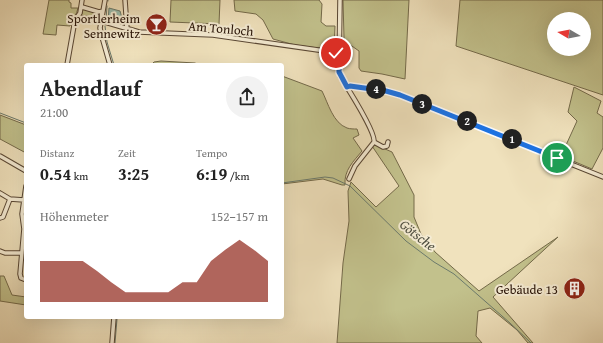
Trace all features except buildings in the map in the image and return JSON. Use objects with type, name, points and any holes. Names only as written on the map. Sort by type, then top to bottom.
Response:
[{"type":"street","points":[[67,63],[70,40],[77,17],[80,14],[82,0]]},
{"type":"street","points":[[105,0],[101,21],[102,37],[109,63]]},
{"type":"street","points":[[125,0],[127,29]]},
{"type":"street","points":[[340,0],[339,72],[370,127],[375,139],[355,166],[349,179]]},
{"type":"street","points":[[82,7],[99,12],[103,11]]},
{"type":"street","name":"Am Tonloch","points":[[77,17],[101,21],[140,32],[213,34],[339,53]]},
{"type":"street","points":[[347,87],[350,86],[386,91],[400,95],[603,177]]},
{"type":"street","points":[[374,142],[383,147],[387,146],[388,142]]},
{"type":"street","points":[[0,156],[24,170]]},
{"type":"street","points":[[0,193],[10,199],[24,200],[22,214],[24,229],[20,274],[21,278],[24,279]]},
{"type":"street","points":[[0,218],[3,217],[6,212],[10,199]]},
{"type":"street","points":[[0,251],[5,253],[22,253]]},
{"type":"street","points":[[112,343],[113,319]]},
{"type":"shaded area","points":[[49,0],[69,0],[71,3],[71,8],[78,8],[70,26],[57,25],[56,35],[43,34]]},
{"type":"shaded area","points":[[171,0],[220,0],[219,24],[170,22]]},
{"type":"shaded area","points":[[234,0],[319,0],[322,4],[321,22],[326,26],[335,26],[334,50],[295,45],[273,39],[263,20],[256,14],[235,11]]},
{"type":"shaded area","points":[[343,0],[409,0],[405,79],[361,71],[359,68],[359,51],[349,44],[344,38]]},
{"type":"shaded area","points":[[460,0],[603,0],[603,95],[456,46]]},
{"type":"shaded area","points":[[109,8],[120,11],[124,25],[108,21]]},
{"type":"shaded area","points":[[83,9],[101,12],[100,19],[81,17]]},
{"type":"shaded area","points":[[161,61],[195,63],[153,63]]},
{"type":"shaded area","points":[[284,77],[322,91],[338,122],[347,128],[357,129],[359,135],[353,138],[362,151],[352,163],[346,175],[345,185],[323,179],[284,184]]},
{"type":"shaded area","points":[[574,87],[601,101],[597,113],[603,117],[603,148],[592,169],[561,156],[577,121],[568,112]]},
{"type":"shaded area","points":[[0,115],[24,124],[24,152],[0,139]]},
{"type":"shaded area","points":[[376,145],[392,152],[414,195],[414,217],[421,234],[435,252],[479,291],[558,237],[493,297],[533,343],[528,343],[517,330],[490,308],[478,311],[476,336],[482,343],[337,343],[343,263],[349,221],[348,191],[351,182],[376,207],[399,186],[372,146]]},
{"type":"shaded area","points":[[0,276],[4,276],[12,295],[24,297],[24,305],[0,301]]},
{"type":"waterway","points":[[106,20],[107,6]]},
{"type":"waterway","points":[[105,26],[107,42],[113,63]]},
{"type":"waterway","name":"Götsche","points":[[0,113],[24,122]]},
{"type":"waterway","name":"Götsche","points":[[284,183],[325,177],[333,178],[350,186],[406,241],[434,262],[454,274],[531,343]]},
{"type":"waterway","points":[[115,343],[117,319]]},
{"type":"place","name":"Sportlerheim Sennewitz","points":[[156,25]]},
{"type":"place","name":"Gebäude 13","points":[[574,289]]},
{"type":"route","points":[[336,53],[339,53],[340,76],[347,87],[350,86],[386,91],[400,95],[557,158]]}]
